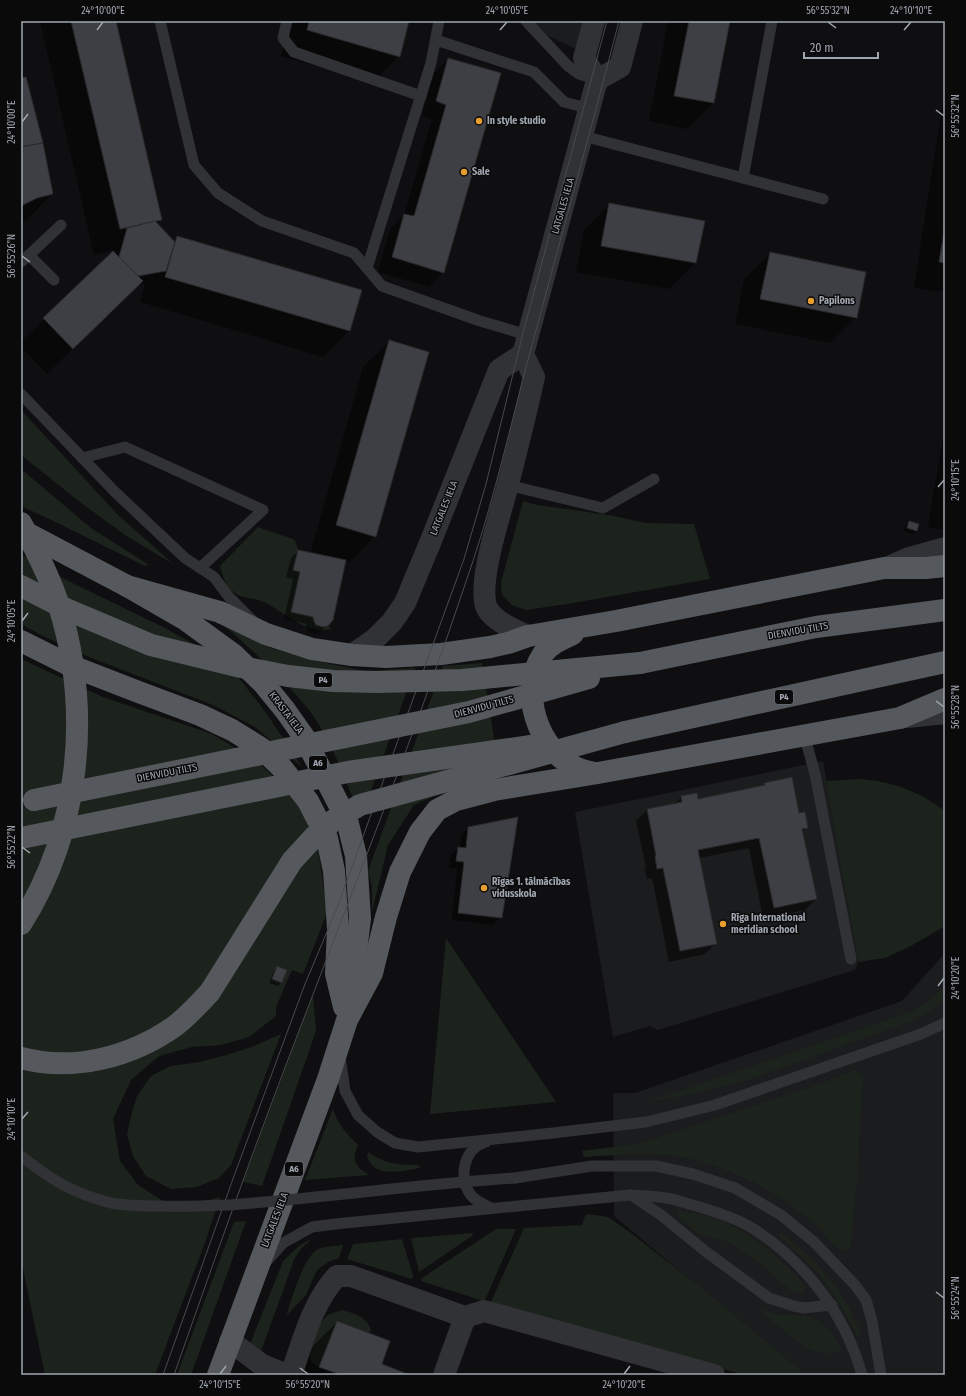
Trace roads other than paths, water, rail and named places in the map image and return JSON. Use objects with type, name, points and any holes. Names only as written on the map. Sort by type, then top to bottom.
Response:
[{"type":"highway","points":[[21,523],[47,574],[67,637],[77,702],[77,735],[75,769],[68,811],[54,857],[21,924]]},
{"type":"highway","name":"KRASTA IELA","points":[[21,530],[127,586],[186,620],[234,655],[263,683],[285,710],[304,738],[347,820],[356,856],[360,919],[347,1020]]},
{"type":"highway","points":[[127,586],[220,612],[266,634],[312,649],[352,655],[386,657],[441,654],[508,643],[528,636],[616,621],[884,568],[926,568],[945,566]]},
{"type":"highway","name":"P4","points":[[21,586],[68,610],[151,646],[234,666],[288,676],[348,682],[455,680],[640,663]]},
{"type":"highway","name":"DIENVIDU TILTS","points":[[21,801],[469,712],[640,663],[816,627],[939,612]]},
{"type":"highway","points":[[598,773],[589,772],[568,764],[544,738],[533,709],[532,682],[543,654],[560,639],[577,632],[616,621]]},
{"type":"highway","points":[[21,641],[69,665],[136,692],[200,714],[232,730],[261,748],[282,768],[308,801],[327,838],[334,871],[338,929],[336,974],[347,1020]]},
{"type":"highway","name":"P4","points":[[21,1058],[55,1063],[92,1062],[117,1055],[150,1042],[176,1025],[210,992],[292,861],[314,837],[334,820],[360,806],[625,732],[944,662]]},
{"type":"highway","points":[[347,1020],[372,973],[386,917],[400,872],[420,832],[438,810],[456,800],[494,790],[598,773],[804,734],[900,718],[945,698]]},
{"type":"highway","points":[[21,838],[348,772],[625,732]]},
{"type":"highway","name":"LATGALES IELA","points":[[218,1375],[328,1079],[347,1020]]},
{"type":"street","points":[[594,21],[584,58],[597,80],[620,67],[632,21]]},
{"type":"street","name":"LATGALES IELA","points":[[352,655],[375,639],[392,622],[405,603],[499,370],[525,344],[583,136],[597,80]]},
{"type":"street","points":[[525,344],[534,377],[488,562],[484,595],[487,608],[496,618],[510,628],[528,636]]},
{"type":"street","points":[[884,568],[909,558],[945,548]]},
{"type":"street","points":[[900,718],[945,713]]},
{"type":"street","points":[[291,1375],[318,1302],[327,1287],[337,1276],[351,1276],[465,1317],[484,1311],[654,1359],[689,1371],[714,1375]]},
{"type":"street","points":[[444,1375],[465,1317]]},
{"type":"street","points":[[230,1341],[262,1365],[287,1375]]},
{"type":"lane","points":[[160,21],[194,164],[218,193],[262,221],[354,252],[382,286],[480,321],[525,344]]},
{"type":"lane","points":[[287,21],[283,38],[294,52],[421,96]]},
{"type":"lane","points":[[367,268],[431,64],[439,21]]},
{"type":"lane","points":[[526,21],[568,66],[578,74],[597,80]]},
{"type":"lane","points":[[743,178],[772,21]]},
{"type":"lane","points":[[436,40],[534,72],[564,102],[590,109]]},
{"type":"lane","points":[[583,136],[823,198]]},
{"type":"lane","points":[[54,280],[25,258],[61,225]]},
{"type":"lane","points":[[21,394],[82,458],[161,536],[185,558],[214,577],[228,597],[266,634]]},
{"type":"lane","points":[[82,458],[125,447],[263,510],[200,568]]},
{"type":"lane","points":[[508,485],[603,508],[654,479]]},
{"type":"lane","points":[[804,734],[815,774],[851,959]]},
{"type":"lane","points":[[339,1045],[345,1091],[358,1115],[377,1132],[395,1143],[418,1147],[495,1140],[646,1122],[715,1106],[921,1034],[945,1023]]},
{"type":"lane","points":[[495,1140],[483,1143],[473,1150],[466,1160],[463,1172],[465,1184],[471,1195],[480,1203],[491,1208],[504,1208]]},
{"type":"lane","points":[[21,1156],[56,1182],[74,1191],[102,1200],[134,1206],[204,1207],[249,1204],[515,1178],[592,1166],[656,1166],[693,1174],[735,1188],[780,1215],[832,1259],[866,1300],[872,1321],[881,1375]]},
{"type":"lane","points":[[254,1276],[283,1243],[312,1227],[630,1195],[666,1198],[713,1211],[751,1228],[783,1251],[812,1279],[832,1305],[857,1357],[862,1375]]},
{"type":"lane","points":[[630,1195],[661,1215],[705,1251],[769,1298],[804,1308],[832,1305]]},
{"type":"tram line","points":[[163,1375],[234,1176],[305,984],[337,908],[464,559],[486,484],[523,333],[607,21]]},
{"type":"tram line","points":[[174,1375],[283,1072],[422,708],[473,561],[495,486],[619,21]]},
{"type":"place","name":"In style studio","points":[[479,121]]},
{"type":"place","name":"Sale","points":[[464,172]]},
{"type":"place","name":"Papilons","points":[[811,301]]},
{"type":"place","name":"Rīgas 1. tālmācības vidusskola","points":[[484,888]]},
{"type":"place","name":"Rīga International meridian school","points":[[723,924]]}]
